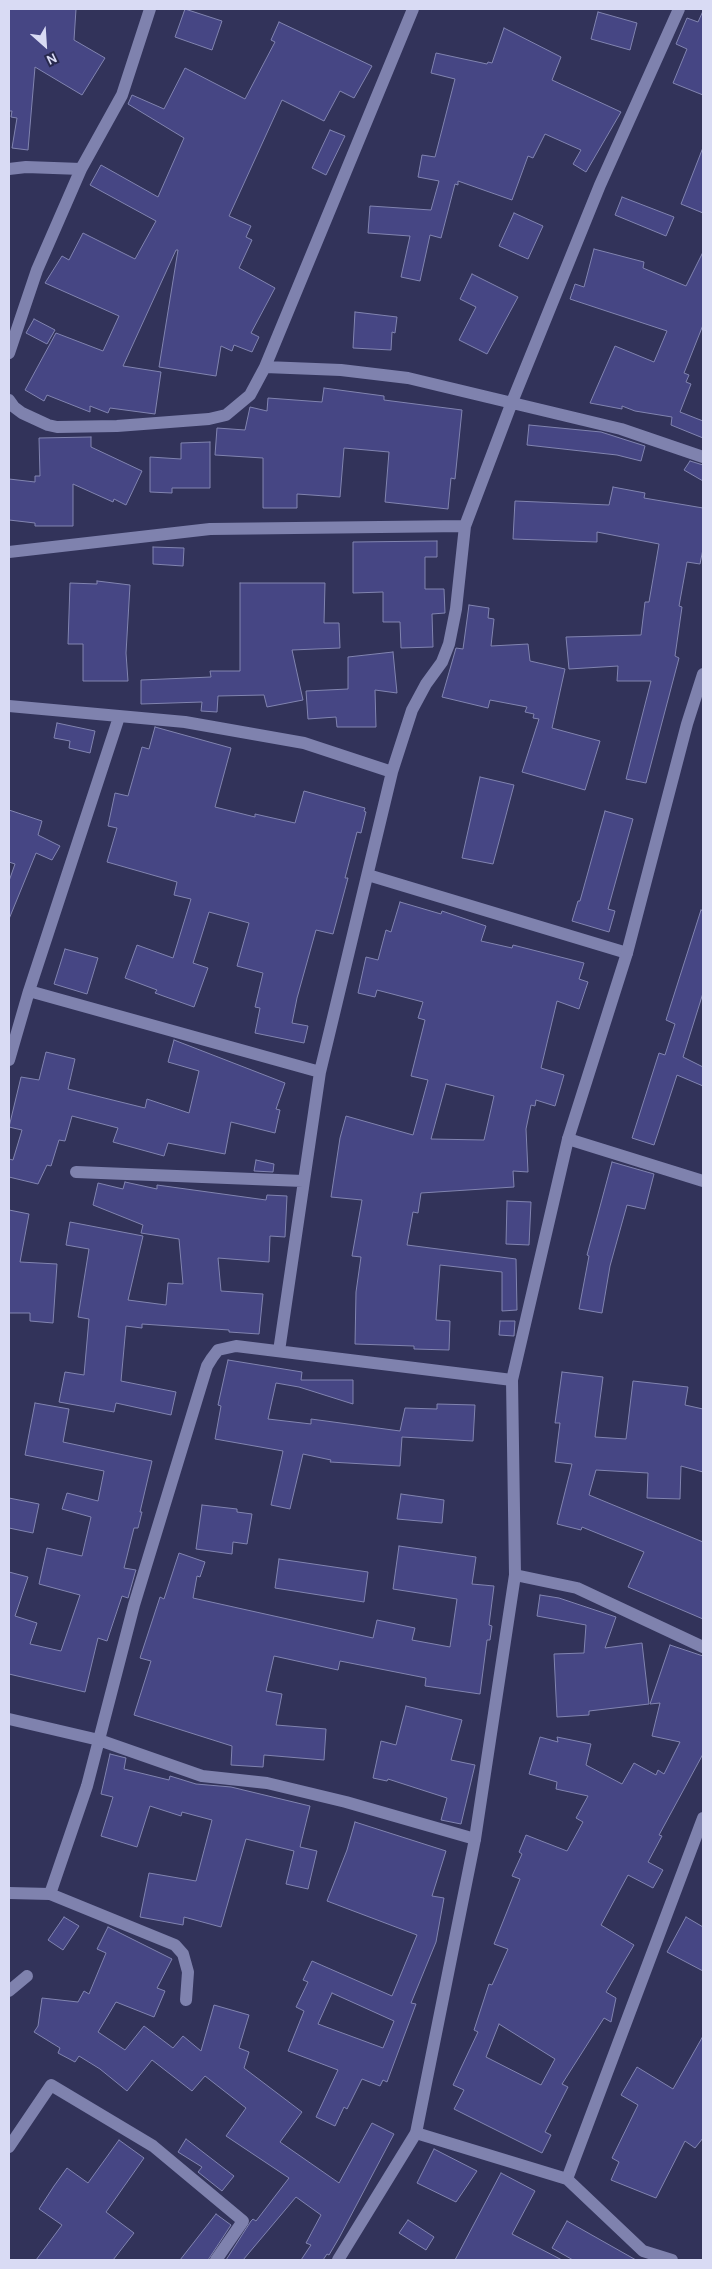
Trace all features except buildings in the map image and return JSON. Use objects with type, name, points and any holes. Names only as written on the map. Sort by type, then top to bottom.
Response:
[{"type":"street","points":[[9,353],[37,270],[81,169],[122,95],[150,9]]},
{"type":"street","points":[[9,400],[14,407],[30,417],[57,427],[117,426],[209,419],[226,415],[250,395],[265,367],[413,9]]},
{"type":"street","points":[[279,1351],[320,1072],[392,772],[412,710],[426,684],[442,662],[449,644],[456,609],[465,526],[512,402],[600,184],[679,9]]},
{"type":"street","points":[[9,169],[26,167],[81,169]]},
{"type":"street","points":[[265,367],[341,370],[408,378],[621,429],[703,457]]},
{"type":"street","points":[[9,552],[210,529],[465,526]]},
{"type":"street","points":[[338,2260],[416,2133],[475,1839],[515,1575],[512,1380],[568,1139],[627,953],[687,724],[703,674]]},
{"type":"street","points":[[9,706],[185,722],[304,743],[392,772]]},
{"type":"street","points":[[9,1060],[29,991],[119,717]]},
{"type":"street","points":[[368,875],[627,953]]},
{"type":"street","points":[[29,991],[320,1072]]},
{"type":"street","points":[[568,1139],[703,1181]]},
{"type":"street","points":[[76,1172],[303,1181]]},
{"type":"street","points":[[50,1894],[87,1786],[134,1606],[204,1382],[207,1366],[218,1350],[236,1346],[512,1380]]},
{"type":"street","points":[[515,1575],[577,1588],[703,1647]]},
{"type":"street","points":[[9,1719],[99,1740],[202,1776],[267,1783],[346,1802],[475,1839]]},
{"type":"street","points":[[568,2179],[703,1818]]},
{"type":"street","points":[[9,1893],[50,1894],[175,1945],[183,1954],[188,1972],[186,2000]]},
{"type":"street","points":[[9,1990],[27,1976]]},
{"type":"street","points":[[9,2147],[51,2085],[153,2146],[243,2221],[216,2260]]},
{"type":"street","points":[[416,2133],[568,2179],[640,2256],[672,2260]]}]
